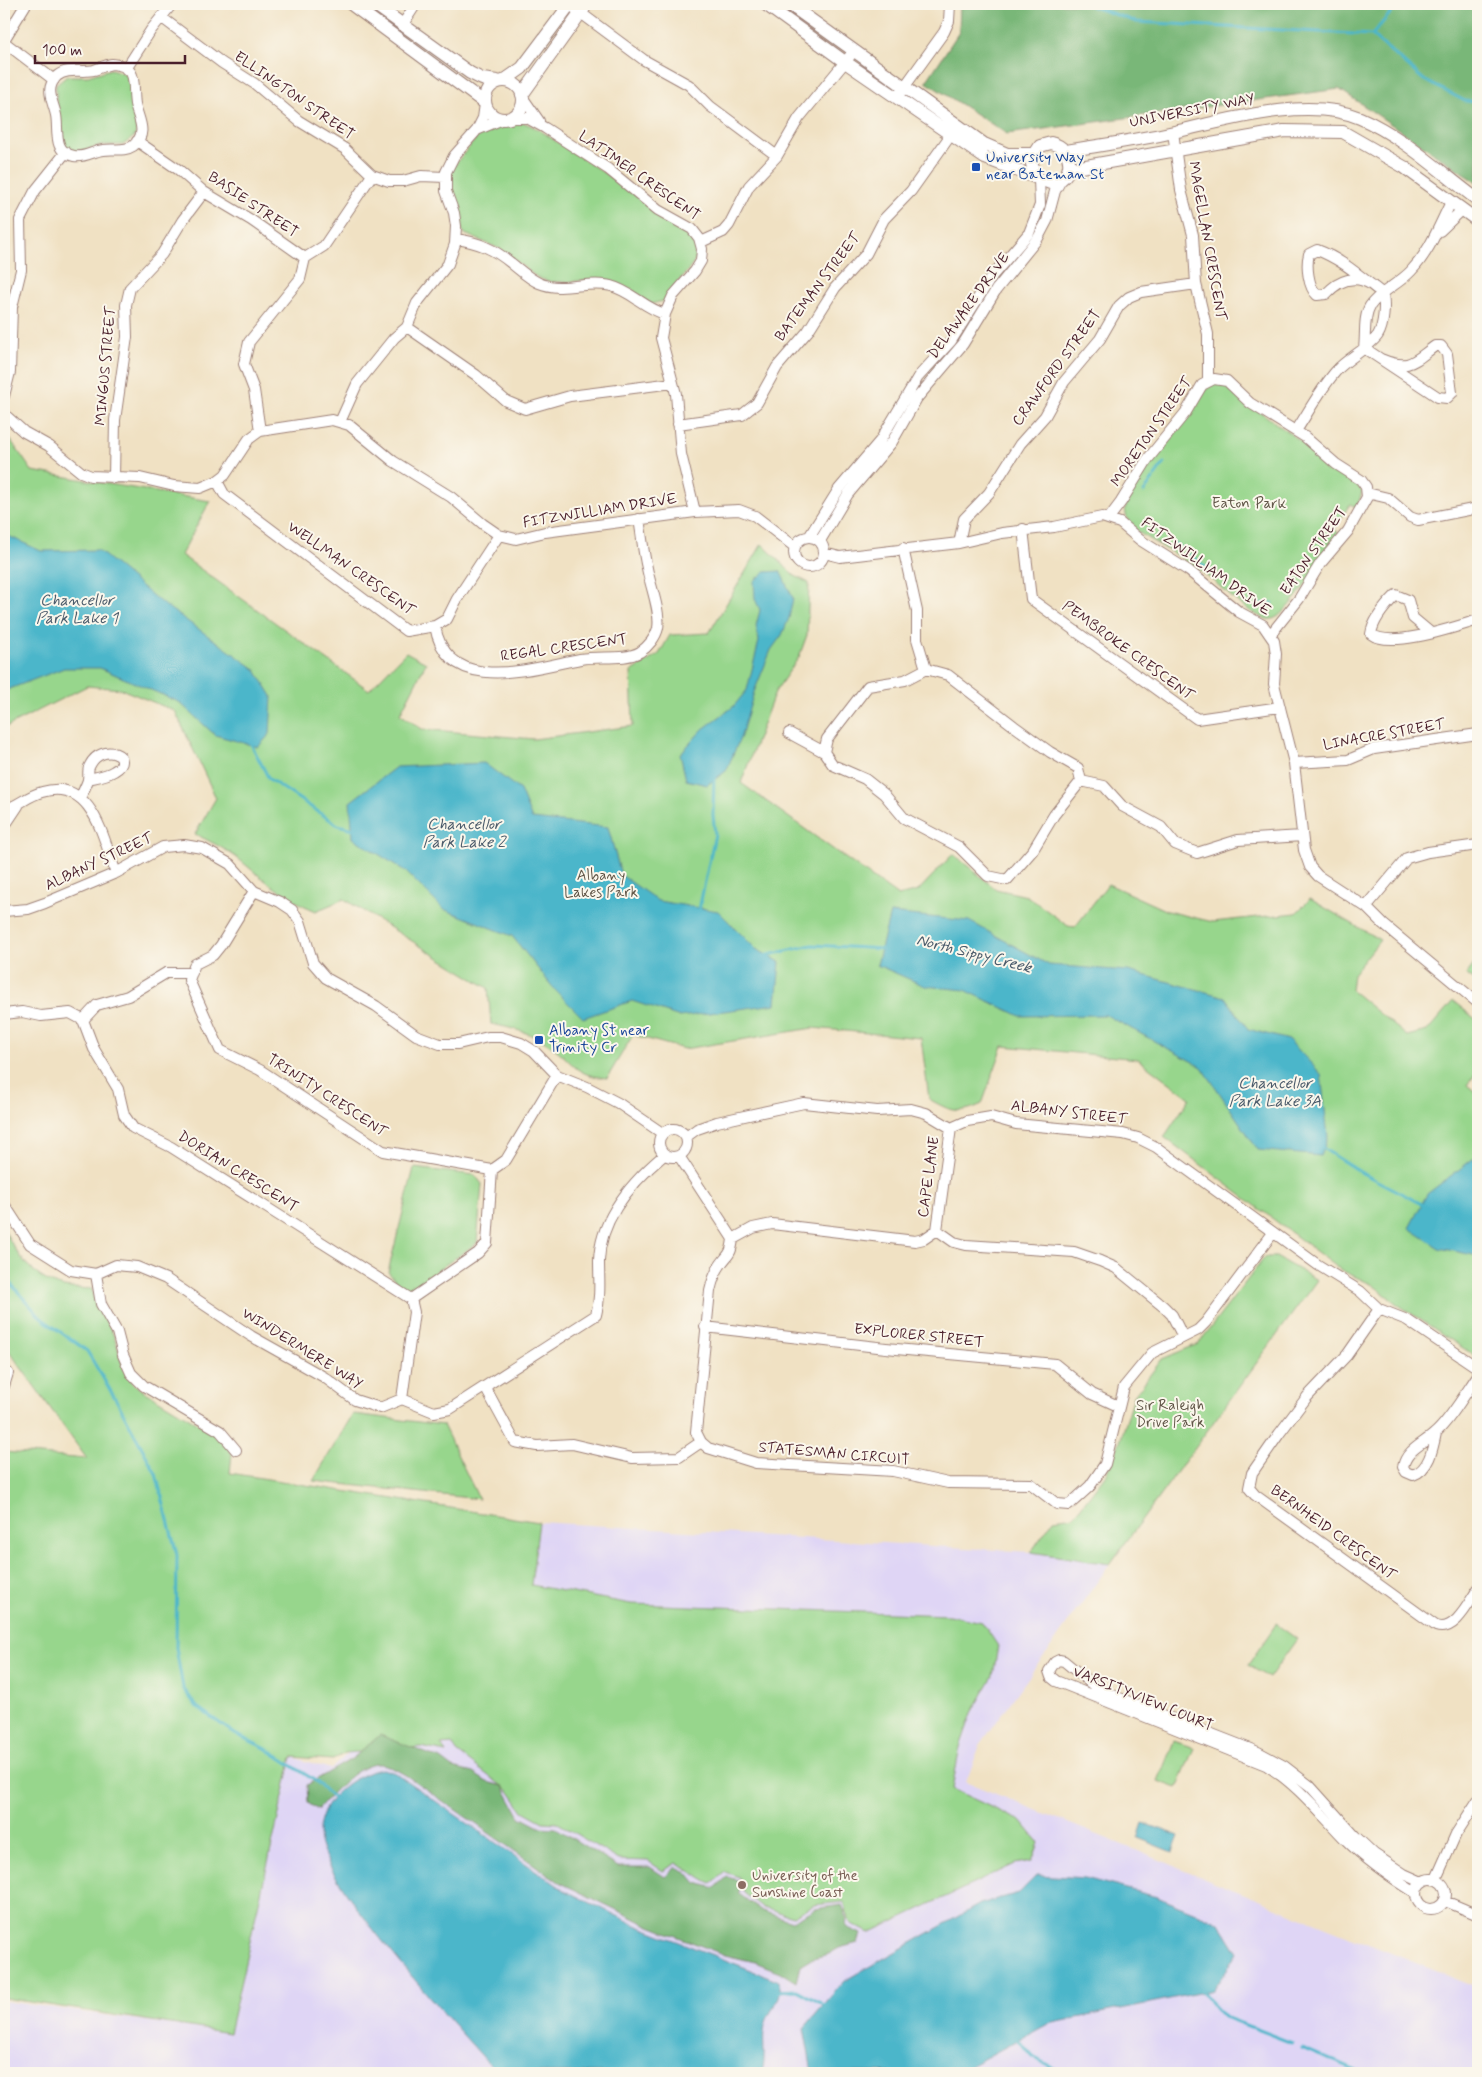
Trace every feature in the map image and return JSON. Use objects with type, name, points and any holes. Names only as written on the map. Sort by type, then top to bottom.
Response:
[{"type":"street","points":[[26,4],[4,41],[54,80]]},
{"type":"street","points":[[126,68],[172,4]]},
{"type":"street","points":[[352,4],[485,103],[490,114],[506,118]]},
{"type":"street","points":[[374,4],[470,74],[482,79],[516,85],[522,96]]},
{"type":"street","points":[[395,35],[416,4]]},
{"type":"street","points":[[340,422],[357,384],[394,338],[407,327],[417,303],[448,264],[456,239],[455,218],[446,191],[445,177],[451,161],[477,130],[483,118],[487,90],[522,68],[570,4],[584,8],[644,60],[689,85],[710,106],[777,156]]},
{"type":"street","points":[[765,4],[896,98],[993,150],[1019,156],[1033,154]]},
{"type":"street","points":[[789,4],[904,87],[985,158],[1050,182],[1061,180],[1069,169],[1070,159],[1066,151],[1051,143],[1040,146],[1033,154],[1031,165],[1037,177]]},
{"type":"street","points":[[896,98],[944,32],[948,21],[950,4]]},
{"type":"street","points":[[477,130],[506,118],[520,109],[522,96],[584,8]]},
{"type":"street","name":"ELLINGTON STREET","points":[[161,17],[222,63],[255,84],[299,121],[345,149],[372,175],[389,181],[403,181],[421,176],[445,177]]},
{"type":"street","points":[[701,242],[723,232],[729,225],[749,186],[777,156],[798,118],[854,51]]},
{"type":"street","points":[[107,64],[116,64],[126,68],[134,80],[135,104],[142,126],[137,141],[132,146],[123,150],[100,150],[80,156],[66,152],[56,139],[56,117],[50,95],[54,80],[66,71],[91,70],[107,64]]},
{"type":"street","name":"LATIMER CRESCENT","points":[[522,96],[545,128]]},
{"type":"street","name":"UNIVERSITY WAY","points":[[1066,151],[1173,132],[1239,116],[1320,109],[1359,118],[1396,138],[1473,196]]},
{"type":"street","name":"LATIMER CRESCENT","points":[[506,118],[527,118],[545,128],[608,169],[658,210],[692,229],[701,242],[702,257],[699,266],[675,292],[665,314],[662,338],[673,383],[680,454],[695,512]]},
{"type":"street","name":"BATEMAN STREET","points":[[678,424],[742,416],[757,403],[777,367],[808,331],[835,288],[866,254],[884,219],[911,191],[954,130]]},
{"type":"street","points":[[1069,169],[1284,131],[1343,132],[1404,167],[1478,221]]},
{"type":"street","name":"MAGELLAN CRESCENT","points":[[1173,132],[1181,190],[1192,235],[1196,284],[1206,322],[1209,355],[1207,362],[1212,379]]},
{"type":"street","name":"BASIE STREET","points":[[137,141],[179,170],[204,192],[251,220],[305,258]]},
{"type":"street","points":[[4,396],[10,372],[12,308],[21,270],[20,220],[35,191],[66,152]]},
{"type":"street","points":[[260,430],[254,390],[244,364],[249,342],[300,279],[305,258],[324,246],[372,175]]},
{"type":"street","name":"DELAWARE DRIVE","points":[[808,537],[838,489],[880,441],[918,377],[955,334],[992,276],[1029,233],[1040,205],[1037,177]]},
{"type":"street","name":"DELAWARE DRIVE","points":[[820,541],[848,494],[892,442],[917,398],[963,344],[996,290],[1038,238],[1047,221],[1055,191],[1061,180]]},
{"type":"street","name":"MINGUS STREET","points":[[114,478],[115,420],[127,337],[126,305],[130,288],[162,254],[182,221],[204,192]]},
{"type":"street","points":[[1451,202],[1473,196]]},
{"type":"street","points":[[1436,235],[1462,210],[1473,196]]},
{"type":"street","points":[[1364,348],[1368,312],[1374,301],[1412,270],[1436,235],[1451,202]]},
{"type":"street","points":[[456,239],[478,243],[492,250],[541,284],[558,288],[590,284],[612,286],[625,292],[648,308],[665,314]]},
{"type":"street","points":[[1372,285],[1361,280],[1346,280],[1335,285],[1326,294],[1317,295],[1311,286],[1308,255],[1312,251],[1320,251],[1349,268],[1372,285],[1383,294]]},
{"type":"street","name":"CRAWFORD STREET","points":[[964,542],[963,520],[989,493],[1020,444],[1042,420],[1064,382],[1096,344],[1119,306],[1129,297],[1141,292],[1196,284]]},
{"type":"street","points":[[1296,431],[1336,372],[1373,342],[1381,329],[1383,294]]},
{"type":"street","points":[[407,327],[476,375],[506,401],[525,409],[570,396],[673,383]]},
{"type":"street","points":[[1364,348],[1438,397],[1447,398],[1452,393],[1447,354],[1441,346],[1434,347],[1422,358],[1411,363],[1397,364],[1381,358]]},
{"type":"street","points":[[1212,379],[1227,381],[1250,403],[1296,431],[1336,464],[1360,480],[1367,496],[1395,504],[1412,518],[1418,520],[1478,508]]},
{"type":"street","name":"MORETON STREET","points":[[1113,520],[1121,502],[1147,460],[1186,412],[1202,384],[1212,379]]},
{"type":"street","points":[[4,414],[24,432],[49,446],[81,472],[92,476],[140,478],[174,486],[200,488],[217,481],[225,475],[249,439],[260,430],[324,420],[340,422],[358,431],[392,461],[451,497],[499,535],[457,599],[447,619],[435,626]]},
{"type":"street","name":"WELLMAN CRESCENT","points":[[217,481],[224,494],[406,631],[435,626]]},
{"type":"street","name":"EATON STREET","points":[[1268,631],[1283,618],[1299,599],[1320,564],[1348,531],[1367,496]]},
{"type":"street","name":"FITZWILLIAM DRIVE","points":[[499,535],[516,539],[545,532],[639,519],[695,512],[739,510],[755,516],[795,547]]},
{"type":"street","points":[[824,553],[840,557],[964,542],[1023,529],[1054,527],[1094,518],[1113,520]]},
{"type":"street","name":"REGAL CRESCENT","points":[[435,626],[438,643],[452,660],[468,668],[485,672],[527,671],[580,659],[632,656],[642,652],[650,644],[658,629],[658,616],[646,566],[639,519]]},
{"type":"street","name":"FITZWILLIAM DRIVE","points":[[1113,520],[1140,540],[1200,578],[1239,612],[1268,631],[1276,651],[1274,684],[1294,763],[1304,850],[1314,871],[1366,907],[1478,1003]]},
{"type":"street","name":"PEMBROKE CRESCENT","points":[[1023,529],[1031,599],[1197,719],[1280,707]]},
{"type":"street","points":[[808,537],[820,541],[824,553],[822,560],[817,565],[807,566],[798,561],[795,547],[799,541],[808,537]]},
{"type":"street","points":[[903,548],[917,611],[916,639],[926,669]]},
{"type":"street","points":[[1432,633],[1421,627],[1413,618],[1408,600],[1396,595],[1377,619],[1372,627],[1371,634],[1376,638],[1387,640],[1432,633],[1478,620]]},
{"type":"street","points":[[824,752],[827,740],[868,686],[906,680],[926,669],[948,675],[1050,752],[1078,768],[1081,781]]},
{"type":"street","points":[[789,733],[824,752],[833,765],[866,780],[884,794],[904,818],[959,847],[988,876],[1007,880],[1033,850],[1054,815],[1081,781]]},
{"type":"street","name":"LINACRE STREET","points":[[1294,763],[1348,760],[1374,749],[1478,734]]},
{"type":"street","points":[[80,798],[88,779]]},
{"type":"street","points":[[1081,781],[1104,786],[1122,806],[1161,827],[1175,844],[1197,853],[1238,840],[1302,836]]},
{"type":"street","points":[[4,827],[18,806],[31,795],[55,790],[69,792],[80,798],[89,807],[97,820],[116,873]]},
{"type":"street","points":[[4,810],[18,806]]},
{"type":"street","name":"ALBANY STREET","points":[[4,911],[28,909],[45,903],[116,873],[163,848],[194,845],[221,857],[254,891],[280,902],[296,915],[300,921],[313,963],[326,978],[376,1006],[416,1035],[440,1044],[458,1044],[488,1037],[512,1039],[529,1047],[557,1075],[587,1086],[618,1103],[662,1133]]},
{"type":"street","points":[[1366,907],[1407,858],[1428,852],[1478,846]]},
{"type":"street","points":[[4,1014],[22,1012],[41,1016],[70,1013],[83,1020],[97,1006],[128,996],[166,973],[192,973],[195,964],[213,955],[221,945],[254,891]]},
{"type":"street","name":"TRINITY CRESCENT","points":[[192,973],[189,980],[220,1050],[260,1070],[383,1151],[492,1170]]},
{"type":"street","name":"DORIAN CRESCENT","points":[[83,1020],[94,1049],[118,1088],[124,1115],[133,1128],[172,1147],[411,1299]]},
{"type":"street","points":[[557,1075],[506,1160],[492,1170],[487,1242],[478,1254],[411,1299],[414,1312],[402,1399],[434,1412],[450,1409],[596,1315],[600,1298],[599,1259],[607,1221],[634,1184],[664,1154]]},
{"type":"street","points":[[686,1137],[697,1129],[717,1122],[804,1103],[877,1111],[910,1110],[926,1113],[951,1128]]},
{"type":"street","name":"ALBANY STREET","points":[[951,1128],[967,1121],[991,1117],[1016,1124],[1123,1134],[1138,1138],[1177,1162],[1318,1266],[1360,1290],[1380,1309],[1407,1320],[1478,1368]]},
{"type":"street","points":[[673,1128],[682,1132],[686,1137],[686,1148],[679,1156],[672,1157],[664,1154],[658,1146],[662,1133],[673,1128]]},
{"type":"street","name":"CAPE LANE","points":[[937,1230],[951,1128]]},
{"type":"street","points":[[485,1387],[516,1442],[537,1446],[572,1444],[632,1458],[679,1457],[701,1442],[696,1432],[705,1327],[712,1284],[720,1264],[731,1254],[733,1239],[679,1156]]},
{"type":"street","name":"WINDERMERE WAY","points":[[4,1204],[30,1244],[71,1270],[96,1274],[116,1265],[137,1267],[166,1279],[251,1336],[324,1377],[355,1400],[380,1408],[402,1399]]},
{"type":"street","points":[[733,1239],[753,1228],[772,1224],[915,1241],[924,1239],[937,1230],[954,1242],[966,1245],[1074,1252],[1116,1268],[1172,1315],[1184,1337]]},
{"type":"street","points":[[1118,1406],[1124,1387],[1152,1353],[1184,1337],[1206,1322],[1273,1233]]},
{"type":"street","points":[[96,1274],[101,1304],[117,1332],[125,1360],[134,1377],[144,1386],[220,1431],[236,1450]]},
{"type":"street","name":"BERNHEID CRESCENT","points":[[1380,1309],[1347,1355],[1307,1397],[1279,1434],[1250,1475],[1249,1488],[1257,1497],[1436,1626],[1444,1627],[1452,1624],[1478,1589]]},
{"type":"street","name":"EXPLORER STREET","points":[[705,1327],[886,1348],[1055,1364],[1092,1394],[1118,1406]]},
{"type":"street","points":[[4,1386],[8,1372]]},
{"type":"street","points":[[1436,1433],[1478,1374]]},
{"type":"street","name":"STATESMAN CIRCUIT","points":[[701,1442],[708,1448],[756,1463],[893,1472],[948,1483],[1031,1484],[1058,1504],[1070,1505],[1090,1486],[1105,1464],[1118,1406]]},
{"type":"street","name":"VARSITYVIEW COURT","points":[[1097,1693],[1200,1734],[1258,1752],[1284,1766],[1374,1854],[1404,1874],[1422,1882]]},
{"type":"street","name":"VARSITYVIEW COURT","points":[[1306,1789],[1344,1838],[1369,1862],[1416,1893]]},
{"type":"street","points":[[1436,1879],[1456,1834],[1478,1800]]},
{"type":"street","points":[[1436,1879],[1446,1888],[1445,1901],[1438,1908],[1428,1909],[1419,1903],[1416,1893],[1422,1882],[1436,1879]]},
{"type":"street","points":[[1445,1901],[1478,1915]]},
{"type":"shaded area","name":"University of the Sunshine Coast","points":[[539,1522],[1031,1552],[1110,1564],[980,1745],[966,1782],[1478,1988],[1478,2073],[4,2073],[4,2001],[229,2033],[292,1757],[331,1769],[359,1743],[512,1739]]},
{"type":"green space","points":[[960,4],[1478,4],[1478,183],[1339,89],[1007,134],[926,82],[959,32]]},
{"type":"green space","points":[[111,69],[126,74],[129,79],[136,114],[135,136],[123,145],[101,145],[80,152],[72,151],[64,144],[56,99],[56,85],[67,76],[88,76]]},
{"type":"green space","points":[[517,121],[543,132],[688,232],[697,247],[696,259],[664,301],[651,304],[612,281],[597,279],[551,282],[538,278],[500,249],[465,234],[461,228],[451,191],[449,179],[452,168],[479,135],[497,125]]},
{"type":"green space","name":"Eaton Park","points":[[1215,383],[1225,386],[1356,482],[1362,492],[1357,508],[1350,504],[1334,529],[1340,534],[1309,580],[1282,613],[1273,619],[1262,617],[1244,607],[1195,567],[1138,532],[1130,524],[1126,515],[1126,505],[1138,480],[1185,421],[1205,390]]},
{"type":"green space","name":"Albany Lakes Park","points":[[5,432],[32,471],[210,501],[181,555],[369,690],[406,652],[426,663],[400,714],[422,729],[534,739],[633,726],[631,672],[659,654],[670,635],[709,633],[762,544],[795,576],[809,583],[807,635],[799,657],[775,692],[741,783],[898,896],[918,891],[953,854],[996,889],[1027,896],[1068,926],[1075,927],[1108,884],[1167,911],[1213,922],[1296,913],[1310,899],[1380,940],[1353,974],[1351,990],[1407,1036],[1427,1031],[1453,1001],[1478,1021],[1478,1071],[1467,1085],[1478,1094],[1478,1358],[1397,1304],[1373,1285],[1341,1270],[1164,1137],[1190,1098],[1138,1059],[1003,1046],[982,1104],[967,1110],[949,1109],[929,1099],[921,1038],[813,1028],[684,1049],[633,1035],[607,1078],[587,1074],[580,1071],[551,1046],[530,1034],[491,1024],[488,988],[344,899],[316,911],[304,906],[283,894],[236,857],[195,834],[216,798],[175,711],[121,689],[87,686],[4,728]]},
{"type":"green space","points":[[1478,959],[1478,984],[1466,975]]},
{"type":"green space","points":[[414,1168],[475,1175],[482,1184],[477,1243],[409,1290],[396,1281],[388,1272]]},
{"type":"green space","points":[[4,1229],[26,1264],[42,1277],[64,1287],[92,1289],[97,1306],[115,1340],[124,1369],[132,1382],[214,1433],[232,1453],[230,1473],[539,1522],[531,1585],[631,1604],[949,1615],[982,1622],[998,1646],[993,1676],[972,1713],[960,1747],[952,1789],[1021,1821],[1039,1843],[1032,1861],[1015,1864],[869,1933],[850,1923],[844,1902],[814,1905],[793,1916],[763,1908],[744,1893],[739,1877],[725,1872],[711,1884],[677,1863],[663,1871],[648,1861],[619,1860],[558,1823],[543,1822],[523,1811],[510,1792],[457,1752],[452,1744],[441,1745],[446,1752],[421,1747],[345,1753],[333,1760],[292,1757],[229,2033],[4,1998],[4,1452],[87,1459],[4,1344]]},
{"type":"green space","name":"Sir Raleigh Drive Park","points":[[1265,1257],[1276,1257],[1317,1280],[1110,1564],[1031,1552],[1054,1519],[1074,1516],[1106,1474],[1120,1442],[1134,1396],[1162,1359],[1198,1344]]},
{"type":"green space","points":[[353,1414],[443,1425],[479,1499],[313,1481]]},
{"type":"green space","points":[[1276,1624],[1297,1639],[1269,1678],[1248,1665]]},
{"type":"green space","points":[[380,1735],[441,1759],[453,1768],[473,1773],[487,1782],[503,1786],[520,1817],[539,1827],[556,1828],[618,1867],[650,1867],[665,1877],[676,1867],[687,1872],[696,1883],[715,1888],[727,1877],[738,1880],[739,1894],[762,1911],[792,1921],[815,1909],[842,1905],[847,1918],[846,1927],[861,1934],[858,1943],[813,1958],[800,1966],[796,1982],[780,1972],[755,1962],[725,1955],[650,1926],[559,1882],[407,1776],[386,1765],[376,1764],[367,1766],[357,1772],[348,1778],[318,1810],[308,1803],[307,1785],[353,1758]]},
{"type":"green space","points":[[1174,1741],[1194,1748],[1177,1788],[1158,1781]]},
{"type":"water","name":"Chancellor Park Lake 1","points":[[4,534],[41,551],[98,550],[159,601],[255,669],[272,696],[270,734],[258,747],[215,735],[179,702],[100,668],[64,668],[4,691]]},
{"type":"water","points":[[780,571],[793,598],[789,618],[782,635],[771,650],[754,692],[741,736],[726,771],[707,785],[686,780],[680,754],[703,729],[733,707],[747,690],[759,641],[756,626],[760,610],[755,599],[754,581],[765,572]]},
{"type":"water","name":"Chancellor Park Lake 2","points":[[484,763],[520,790],[532,819],[608,827],[621,875],[658,901],[718,911],[756,949],[780,962],[776,1004],[680,1017],[632,1001],[583,1018],[555,990],[512,936],[443,909],[405,871],[353,838],[350,802],[396,767]]},
{"type":"water","name":"Chancellor Park Lake 3A","points":[[890,913],[969,921],[1049,965],[1128,971],[1225,997],[1248,1029],[1289,1040],[1321,1074],[1328,1137],[1321,1156],[1258,1150],[1202,1067],[1106,1015],[1020,1016],[965,990],[925,986],[877,965]]},
{"type":"water","points":[[1478,1155],[1478,1256],[1439,1248],[1409,1228],[1427,1194]]},
{"type":"water","points":[[383,1769],[395,1773],[564,1890],[638,1926],[777,1980],[780,1985],[780,1991],[764,2028],[764,2062],[761,2073],[497,2073],[394,1956],[342,1886],[325,1856],[319,1834],[324,1810],[340,1790],[350,1782],[361,1776]]},
{"type":"water","points":[[1143,1823],[1179,1836],[1173,1852],[1138,1838]]},
{"type":"water","points":[[1037,1875],[1085,1878],[1157,1897],[1219,1922],[1238,1953],[1213,1990],[1048,2024],[957,2073],[812,2072],[804,2028],[844,1981],[980,1904],[1019,1893]]},
{"type":"waterway","points":[[1085,4],[1137,22],[1372,35],[1424,80],[1465,101],[1478,102]]},
{"type":"waterway","points":[[1372,35],[1398,4]]},
{"type":"waterway","points":[[1155,476],[1164,463]]},
{"type":"waterway","points":[[1144,492],[1153,479]]},
{"type":"waterway","points":[[1174,543],[1179,547]]},
{"type":"waterway","points":[[1190,555],[1215,575]]},
{"type":"waterway","points":[[1268,604],[1272,603]]},
{"type":"waterway","points":[[1259,605],[1264,604]]},
{"type":"waterway","name":"North Sippy Creek","points":[[250,742],[269,779],[338,825],[354,829]]},
{"type":"waterway","points":[[699,910],[715,834],[713,815],[714,776]]},
{"type":"waterway","name":"North Sippy Creek","points":[[764,956],[812,945],[884,949]]},
{"type":"waterway","name":"North Sippy Creek","points":[[1321,1147],[1360,1172],[1424,1205]]},
{"type":"waterway","points":[[4,1276],[41,1318],[87,1351],[156,1474],[177,1555],[176,1648],[183,1688],[197,1707],[235,1734],[265,1748],[317,1782],[335,1800]]},
{"type":"waterway","points":[[777,1991],[797,1990],[826,2006]]},
{"type":"waterway","points":[[1201,1990],[1220,2013],[1227,2018],[1292,2043]]},
{"type":"waterway","points":[[1017,2038],[1033,2057],[1063,2073]]},
{"type":"waterway","points":[[1302,2048],[1361,2073]]},
{"type":"place","name":"University Way near Bateman St","points":[[976,167]]},
{"type":"place","name":"Albany St near Trinity Cr","points":[[539,1040]]},
{"type":"place","name":"University of the Sunshine Coast","points":[[742,1885]]}]
